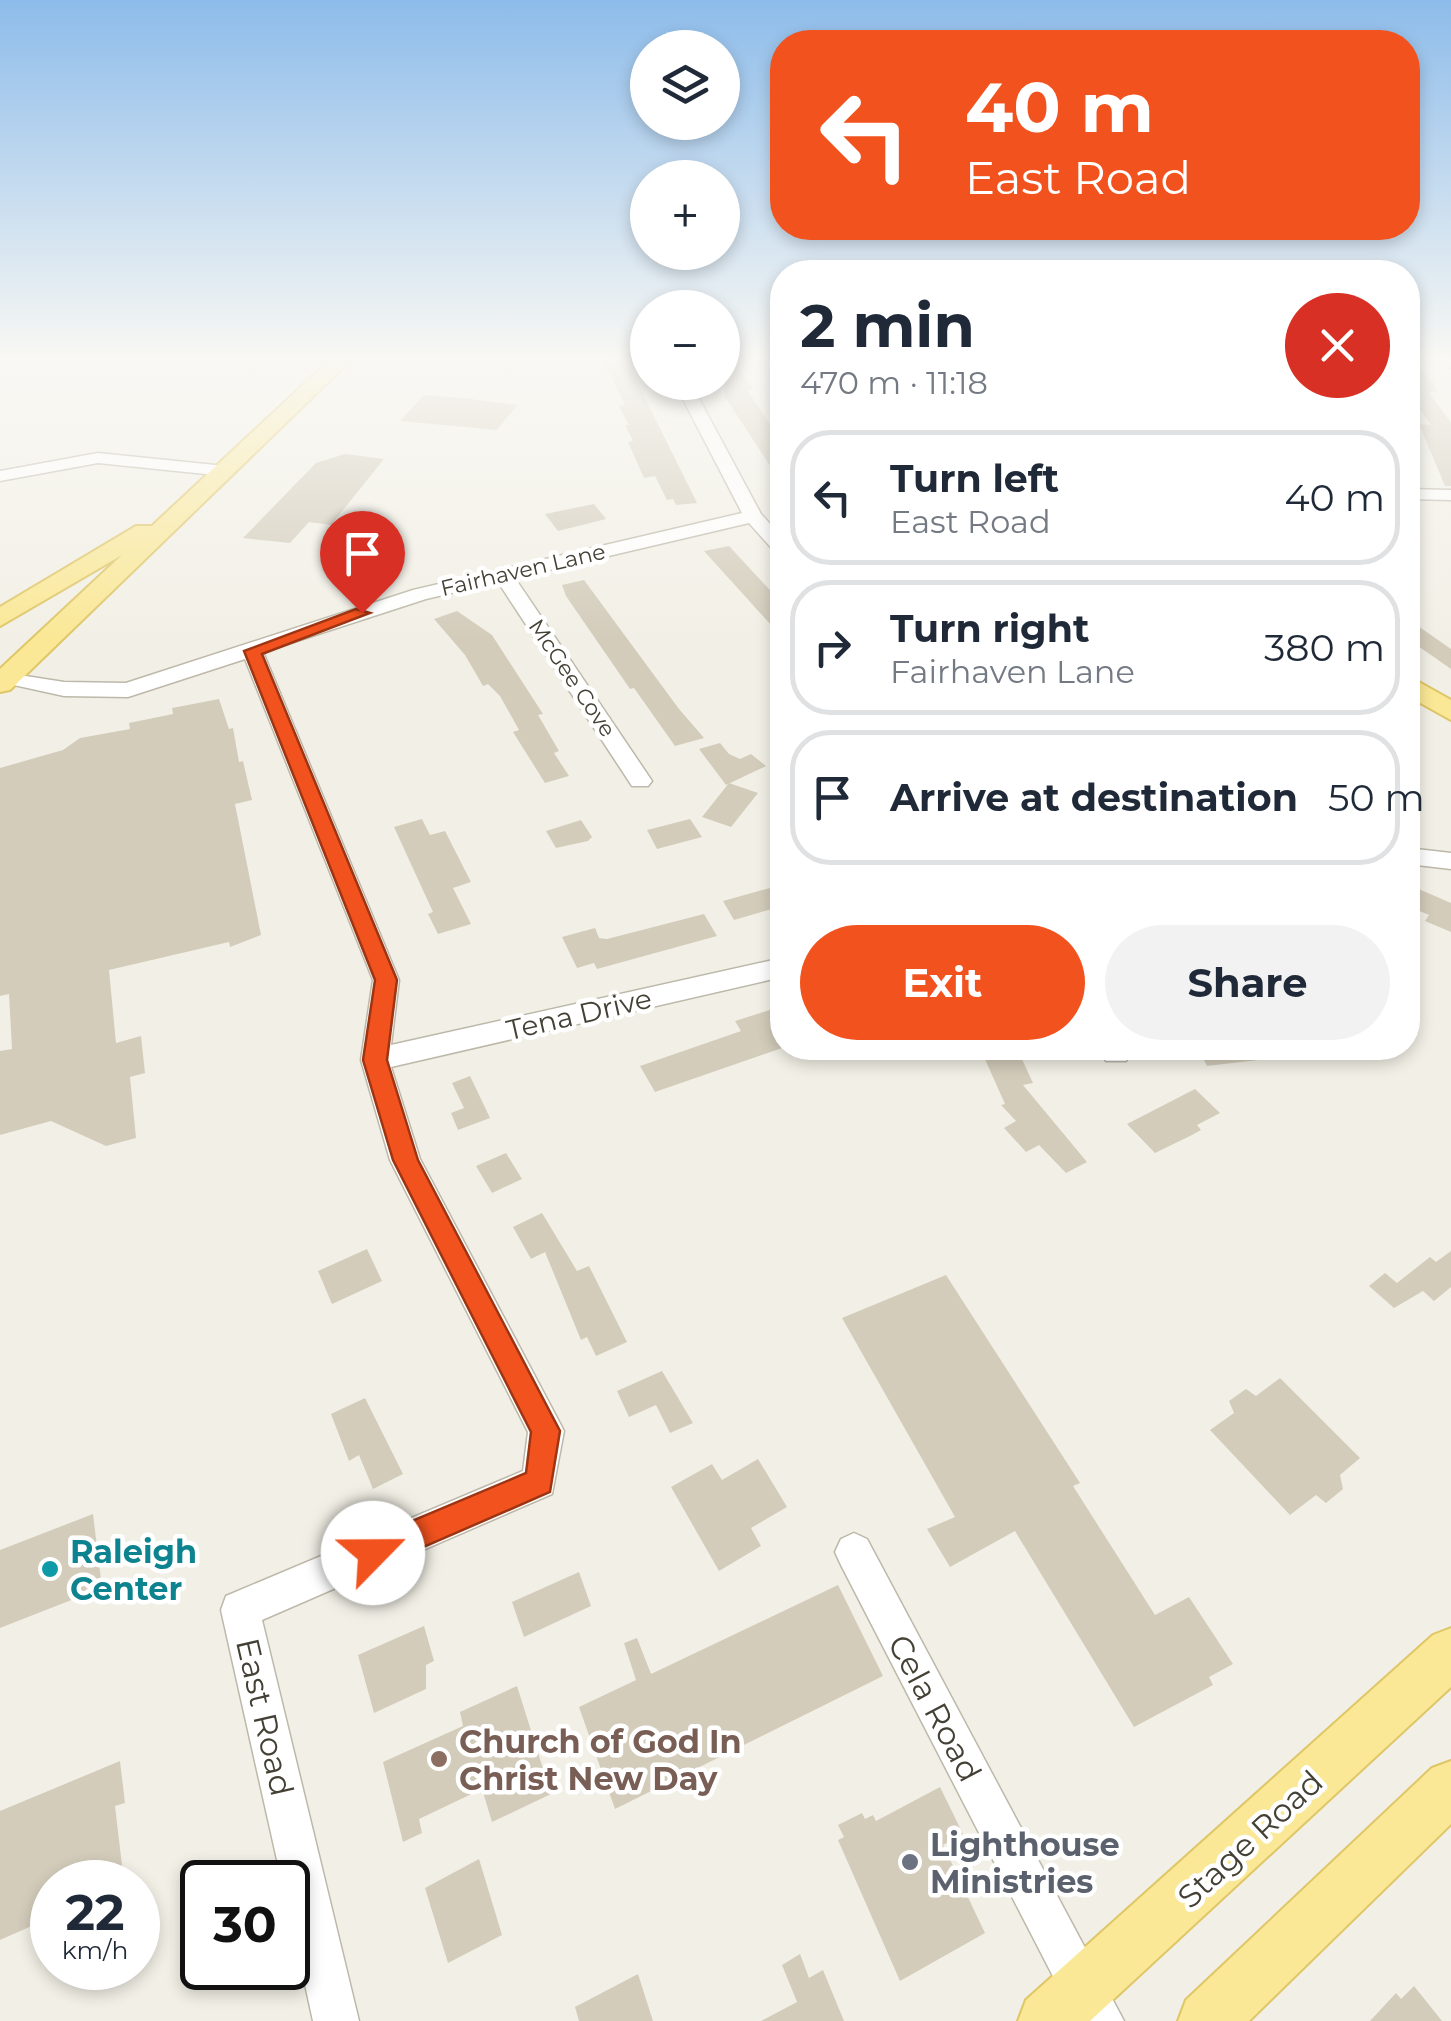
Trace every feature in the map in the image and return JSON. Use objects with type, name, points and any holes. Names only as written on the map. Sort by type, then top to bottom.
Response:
[{"type":"main road","points":[[2,681],[247,450]]},
{"type":"main road","points":[[0,618],[94,557],[185,510]]},
{"type":"main road","points":[[1420,692],[1451,712]]},
{"type":"main road","name":"Stage Road","points":[[1078,2011],[1451,1653]]},
{"type":"main road","points":[[1208,2021],[1451,1787]]},
{"type":"street","points":[[718,450],[753,516],[770,535]]},
{"type":"street","points":[[0,476],[98,458],[225,471]]},
{"type":"street","points":[[1420,494],[1451,495]]},
{"type":"street","name":"Fairhaven Lane","points":[[2,681],[64,689],[128,690],[420,594],[753,516]]},
{"type":"street","name":"McGee Cove","points":[[503,574],[640,781]]},
{"type":"street","name":"East Road","points":[[252,651],[386,980],[375,1060],[406,1160],[546,1431],[539,1482],[240,1610],[336,2021]]},
{"type":"street","points":[[1420,857],[1451,861]]},
{"type":"street","name":"Tena Drive","points":[[375,1060],[770,970]]},
{"type":"street","name":"Cela Road","points":[[854,1552],[1078,2011]]},
{"type":"building","points":[[632,450],[671,450],[697,503],[676,505],[673,499],[667,500],[655,476],[644,478]]},
{"type":"building","points":[[760,450],[770,450],[770,466]]},
{"type":"building","points":[[1430,450],[1451,450],[1451,486],[1445,486]]},
{"type":"building","points":[[345,454],[384,459],[331,525],[309,522],[290,543],[243,538],[316,463]]},
{"type":"building","points":[[594,504],[606,519],[558,531],[545,514]]},
{"type":"building","points":[[729,546],[770,590],[770,624],[704,551]]},
{"type":"building","points":[[584,580],[704,738],[675,746],[634,688],[630,689],[566,596],[562,585]]},
{"type":"building","points":[[457,611],[492,635],[543,714],[538,715],[569,776],[545,783],[513,732],[519,730],[500,696],[488,684],[483,686],[465,655],[434,619]]},
{"type":"building","points":[[1420,627],[1451,649],[1451,669],[1420,647]]},
{"type":"building","points":[[219,699],[229,729],[233,728],[252,800],[235,804],[261,935],[230,947],[229,942],[109,970],[116,1043],[141,1036],[145,1073],[130,1077],[136,1138],[106,1146],[51,1121],[0,1135],[0,1051],[12,1049],[9,994],[0,996],[0,768],[63,750],[80,738],[130,729],[129,723],[173,714],[172,708]]},
{"type":"building","points":[[720,743],[729,754],[740,759],[751,754],[766,766],[726,785],[699,749]]},
{"type":"building","points":[[729,783],[758,793],[731,827],[702,817]]},
{"type":"building","points":[[422,819],[430,835],[445,831],[471,882],[453,888],[471,924],[438,934],[428,914],[433,912],[394,827]]},
{"type":"building","points":[[690,819],[702,837],[657,849],[647,830]]},
{"type":"building","points":[[581,820],[592,837],[556,848],[546,831]]},
{"type":"building","points":[[770,888],[770,910],[734,920],[723,901]]},
{"type":"building","points":[[1420,890],[1451,903],[1451,932],[1425,921],[1429,915],[1420,911]]},
{"type":"building","points":[[704,914],[717,936],[597,969],[594,963],[577,968],[562,937],[595,928],[599,938],[607,939]]},
{"type":"building","points":[[770,1010],[770,1052],[655,1092],[640,1066],[741,1031],[735,1021]]},
{"type":"building","points":[[985,1060],[1022,1060],[1033,1083],[1023,1085],[1087,1162],[1066,1173],[1039,1145],[1026,1152],[1004,1128],[1016,1121],[1001,1105],[1005,1104]]},
{"type":"building","points":[[1204,1060],[1258,1060],[1207,1066]]},
{"type":"building","points":[[470,1076],[490,1118],[458,1130],[451,1113],[464,1108],[452,1083]]},
{"type":"building","points":[[1195,1089],[1220,1113],[1197,1125],[1201,1130],[1190,1136],[1155,1153],[1127,1124]]},
{"type":"building","points":[[506,1153],[522,1179],[492,1193],[476,1166]]},
{"type":"building","points":[[542,1213],[577,1271],[589,1266],[627,1342],[596,1356],[587,1337],[581,1340],[545,1252],[531,1259],[513,1227]]},
{"type":"building","points":[[367,1249],[382,1281],[332,1304],[318,1271]]},
{"type":"building","points":[[1451,1251],[1451,1287],[1434,1301],[1423,1291],[1394,1308],[1369,1286],[1385,1273],[1397,1283],[1430,1257],[1436,1262]]},
{"type":"building","points":[[946,1275],[1080,1483],[1073,1486],[1155,1615],[1189,1597],[1233,1664],[1209,1677],[1213,1685],[1134,1727],[1015,1531],[950,1567],[927,1529],[955,1517],[842,1318]]},
{"type":"building","points":[[662,1371],[693,1423],[670,1433],[656,1405],[629,1417],[617,1391]]},
{"type":"building","points":[[1280,1378],[1360,1458],[1340,1475],[1343,1489],[1326,1503],[1316,1495],[1290,1515],[1210,1430],[1234,1413],[1229,1401],[1246,1389],[1256,1396]]},
{"type":"building","points":[[365,1398],[403,1474],[373,1489],[359,1455],[349,1461],[331,1414]]},
{"type":"building","points":[[758,1459],[787,1507],[751,1528],[761,1546],[719,1571],[671,1487],[712,1464],[722,1480]]},
{"type":"building","name":"Raleigh Center","points":[[93,1514],[102,1588],[0,1628],[0,1550]]},
{"type":"building","points":[[579,1572],[591,1606],[524,1637],[512,1602]]},
{"type":"building","points":[[838,1585],[883,1676],[615,1809],[579,1707],[636,1680],[624,1643],[637,1638],[651,1674]]},
{"type":"building","points":[[424,1626],[434,1661],[426,1665],[426,1689],[374,1713],[358,1655]]},
{"type":"building","points":[[517,1686],[551,1794],[492,1822],[482,1789],[419,1819],[422,1833],[403,1842],[383,1762],[463,1726],[460,1712]]},
{"type":"building","points":[[120,1761],[125,1803],[115,1806],[121,1860],[30,1860],[30,1927],[0,1940],[0,1811]]},
{"type":"building","points":[[940,1787],[963,1834],[943,1845],[985,1933],[900,1981],[838,1840],[844,1837],[838,1825],[862,1813],[865,1819],[873,1815],[876,1821]]},
{"type":"building","points":[[479,1859],[502,1935],[448,1963],[425,1888]]},
{"type":"building","points":[[800,1954],[809,1978],[823,1970],[844,2021],[761,2021],[797,2002],[782,1965]]},
{"type":"building","points":[[638,1974],[653,2021],[579,2021],[575,2007]]},
{"type":"building","points":[[1414,1986],[1442,2021],[1370,2021],[1396,1993],[1401,1999]]},
{"type":"place","name":"Raleigh Center","points":[[50,1569]]},
{"type":"place","name":"Church of God In Christ New Day","points":[[439,1759]]},
{"type":"place","name":"Lighthouse Ministries","points":[[910,1862]]},
{"type":"route","points":[[362,613],[252,651],[386,980],[375,1060],[406,1160],[546,1431],[539,1482],[373,1553]]}]
